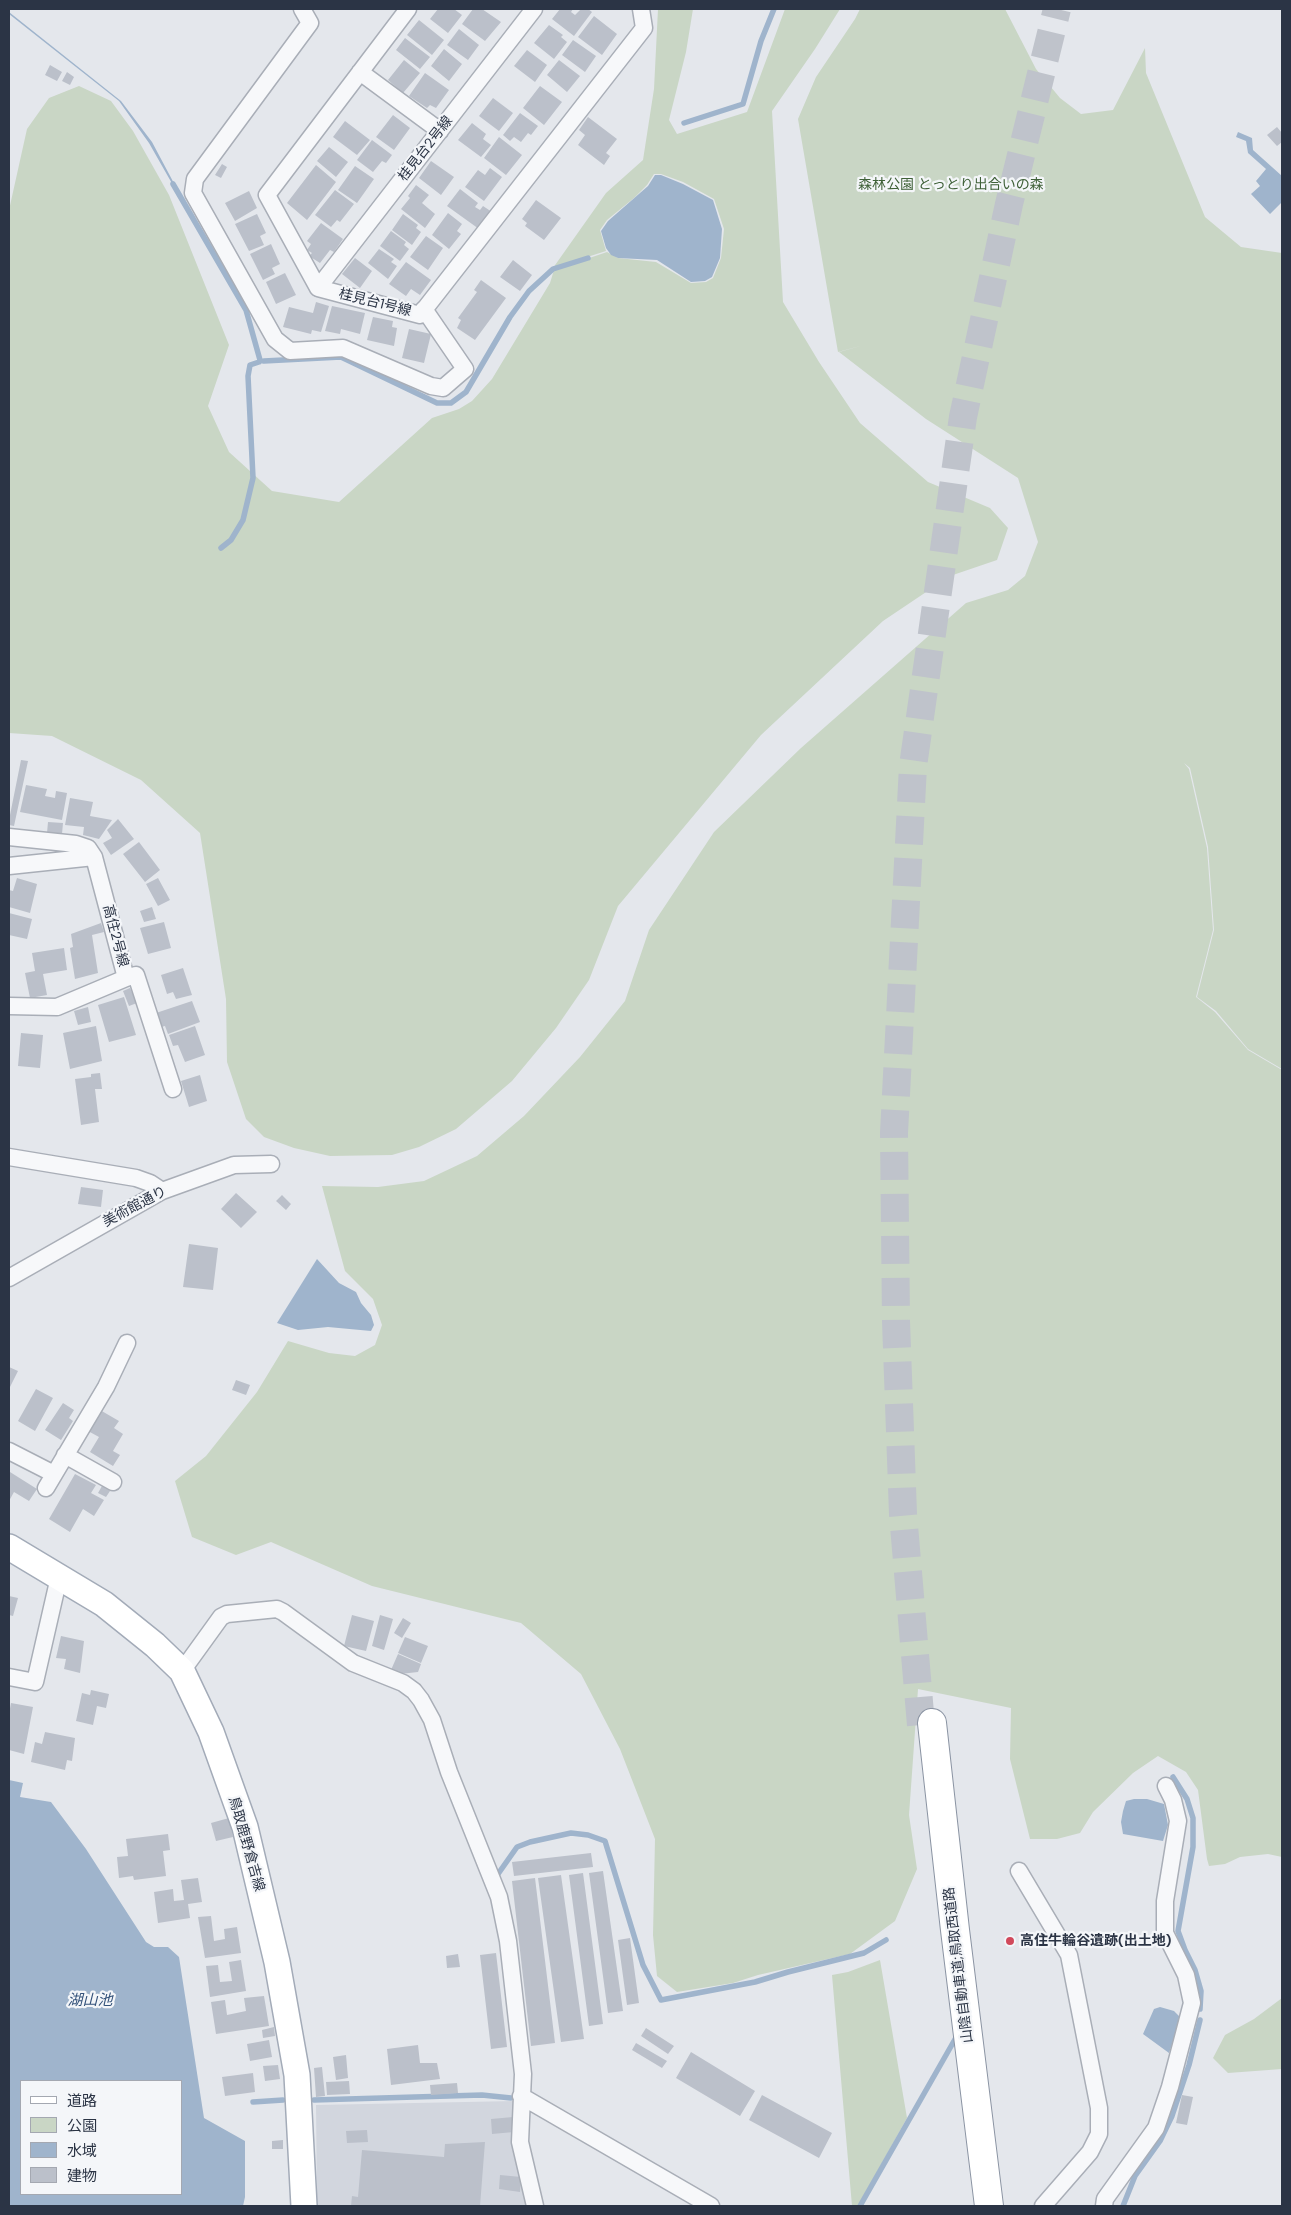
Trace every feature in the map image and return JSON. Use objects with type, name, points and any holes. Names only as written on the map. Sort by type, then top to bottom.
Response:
[{"type":"highway","name":"山陰自動車道;鳥取西道路","points":[[927,1724],[976,2206]]},
{"type":"highway","name":"山陰自動車道;鳥取西道路","points":[[949,1931],[989,2206]]},
{"type":"main road","name":"鳥取鹿野倉吉線","points":[[9,1547],[104,1604],[155,1645],[182,1671],[210,1732],[245,1826],[277,1962],[297,2075],[304,2206]]},
{"type":"street","points":[[302,9],[310,23],[195,179],[193,193],[275,339],[290,351],[343,348],[431,386],[442,388],[465,369],[424,309]]},
{"type":"street","points":[[318,288],[267,194],[408,9]]},
{"type":"street","name":"桂見台2号線","points":[[318,288],[534,9]]},
{"type":"street","name":"桂見台1号線","points":[[318,288],[420,315],[644,28],[641,9]]},
{"type":"street","points":[[360,72],[440,131]]},
{"type":"street","points":[[9,837],[76,844],[88,848],[94,858],[9,866]]},
{"type":"street","name":"高住2号線","points":[[9,1006],[56,1008],[126,978],[94,858]]},
{"type":"street","points":[[126,978],[136,975],[173,1089]]},
{"type":"street","points":[[9,1156],[136,1178],[150,1183],[162,1191]]},
{"type":"street","name":"美術館通り","points":[[9,1278],[162,1191],[234,1164],[271,1164]]},
{"type":"street","points":[[46,1488],[106,1386],[127,1343]]},
{"type":"street","points":[[9,1451],[54,1474]]},
{"type":"street","points":[[65,1455],[113,1482]]},
{"type":"street","points":[[9,1677],[36,1682],[59,1577]]},
{"type":"street","points":[[182,1671],[221,1617],[227,1614],[276,1609],[283,1612],[353,1663],[403,1684],[414,1691],[432,1720],[449,1772],[499,1897],[508,1941],[524,2074],[521,2096],[520,2142],[535,2206]]},
{"type":"street","points":[[1104,2206],[1106,2199],[1156,2128],[1170,2087],[1192,2003],[1186,1975],[1165,1933],[1165,1900],[1178,1821],[1173,1800],[1166,1786]]},
{"type":"street","points":[[1020,1871],[1069,1955],[1099,2108],[1099,2134],[1090,2152],[1043,2206]]},
{"type":"street","points":[[521,2096],[711,2206]]},
{"type":"shaded area","points":[[515,2101],[530,2206],[317,2206],[316,2105]]},
{"type":"green space","points":[[658,9],[693,9],[686,52],[669,120],[677,134],[747,112],[785,9],[840,9],[772,111],[783,302],[819,362],[860,423],[928,482],[990,508],[1008,528],[997,560],[950,576],[883,621],[761,735],[618,906],[589,980],[556,1028],[512,1081],[456,1129],[419,1147],[392,1155],[330,1156],[294,1148],[264,1137],[246,1119],[227,1062],[226,999],[200,833],[141,780],[52,736],[9,733],[9,210],[27,129],[49,98],[79,86],[111,101],[133,131],[169,195],[229,345],[208,406],[229,452],[272,491],[339,502],[432,418],[459,409],[472,401],[492,379],[550,283],[554,270],[607,252],[618,258],[656,262],[691,283],[706,282],[713,278],[721,258],[724,229],[714,199],[683,182],[661,174],[654,174],[647,185],[634,198],[607,220],[600,230],[606,251],[553,268],[606,193],[643,160],[654,89]]},
{"type":"green space","name":"森林公園 とっとり出合いの森","points":[[860,9],[1005,9],[1036,69],[1060,98],[1081,114],[1113,110],[1145,48],[1146,73],[1205,217],[1241,247],[1282,253],[1282,1069],[1248,1049],[1216,1011],[1197,997],[1214,930],[1208,847],[1190,768],[1184,763],[1189,769],[1207,848],[1213,930],[1196,997],[1215,1012],[1248,1050],[1282,1070],[1282,1857],[1268,1854],[1240,1857],[1225,1864],[1209,1866],[1198,1790],[1186,1772],[1158,1756],[1133,1773],[1093,1812],[1080,1833],[1057,1839],[1030,1839],[1010,1759],[1011,1708],[918,1689],[909,1815],[917,1869],[895,1921],[850,1954],[758,1975],[733,1983],[677,1992],[657,1976],[653,1935],[655,1839],[620,1749],[581,1674],[521,1623],[372,1586],[271,1542],[236,1555],[192,1537],[175,1481],[206,1456],[257,1392],[288,1341],[329,1353],[355,1356],[375,1345],[382,1325],[373,1299],[345,1271],[322,1186],[378,1187],[424,1181],[477,1156],[524,1116],[580,1057],[625,1001],[649,930],[714,832],[801,748],[966,603],[1008,590],[1025,576],[1038,542],[1018,478],[926,419],[839,352],[864,345],[838,352],[798,119],[816,77]]},
{"type":"green space","points":[[880,1960],[907,2118],[858,2206],[852,2206],[832,1975],[848,1972]]},
{"type":"green space","points":[[1282,1998],[1282,2069],[1228,2073],[1213,2058],[1225,2035],[1254,2019]]},
{"type":"water","points":[[9,12],[121,101],[152,142],[177,189],[174,187],[149,143],[119,101],[9,14]]},
{"type":"water","points":[[1238,132],[1252,138],[1253,150],[1282,176],[1282,202],[1270,214],[1251,194],[1260,186],[1256,181],[1266,169],[1248,153],[1246,141],[1236,137]]},
{"type":"water","points":[[655,175],[661,175],[683,184],[713,200],[722,229],[720,258],[712,277],[705,281],[691,282],[657,260],[618,258],[611,255],[606,248],[601,231],[608,221],[648,186]]},
{"type":"water","points":[[317,1259],[339,1283],[356,1292],[361,1303],[371,1315],[374,1325],[371,1331],[328,1327],[298,1330],[277,1323]]},
{"type":"water","name":"湖山池","points":[[9,1780],[23,1783],[20,1797],[51,1802],[86,1849],[146,1942],[154,1947],[168,1947],[179,1957],[204,2118],[245,2141],[245,2197],[243,2206],[9,2206]]},
{"type":"water","points":[[1147,1799],[1164,1804],[1168,1825],[1163,1841],[1123,1834],[1121,1822],[1126,1801]]},
{"type":"water","points":[[1160,2007],[1174,2011],[1179,2016],[1179,2024],[1169,2053],[1143,2034],[1154,2009]]},
{"type":"building","points":[[438,9],[454,9],[462,15],[448,33],[430,19]]},
{"type":"building","points":[[473,9],[482,9],[501,22],[485,41],[462,24]]},
{"type":"building","points":[[560,9],[573,9],[571,12],[575,15],[581,9],[588,9],[592,12],[574,36],[552,19]]},
{"type":"building","points":[[594,16],[617,34],[602,55],[578,37]]},
{"type":"building","points":[[419,20],[444,40],[432,55],[407,35]]},
{"type":"building","points":[[549,25],[563,35],[561,37],[567,42],[554,59],[534,43]]},
{"type":"building","points":[[459,29],[479,45],[468,60],[447,45]]},
{"type":"building","points":[[405,38],[430,57],[420,69],[396,50]]},
{"type":"building","points":[[573,40],[596,56],[585,72],[562,55]]},
{"type":"building","points":[[444,49],[462,64],[449,81],[431,66]]},
{"type":"building","points":[[527,50],[547,65],[535,82],[514,66]]},
{"type":"building","points":[[404,60],[420,73],[403,93],[388,80]]},
{"type":"building","points":[[559,60],[580,76],[567,92],[547,75]]},
{"type":"building","points":[[50,65],[62,72],[57,81],[45,75]]},
{"type":"building","points":[[67,72],[74,77],[70,85],[62,81]]},
{"type":"building","points":[[425,73],[449,90],[436,108],[430,105],[427,108],[409,96]]},
{"type":"building","points":[[540,86],[562,102],[544,125],[523,108]]},
{"type":"building","points":[[493,98],[513,113],[499,131],[479,116]]},
{"type":"building","points":[[520,113],[538,126],[531,135],[528,133],[521,142],[514,137],[510,141],[503,135]]},
{"type":"building","points":[[393,115],[410,128],[394,150],[376,137]]},
{"type":"building","points":[[588,117],[617,139],[606,153],[610,156],[604,165],[578,145],[585,135],[579,130]]},
{"type":"building","points":[[345,121],[370,140],[357,155],[333,137]]},
{"type":"building","points":[[472,123],[486,134],[483,139],[491,145],[481,157],[458,140]]},
{"type":"building","points":[[1277,127],[1282,133],[1282,142],[1277,146],[1267,135]]},
{"type":"building","points":[[499,137],[522,155],[506,175],[484,158]]},
{"type":"building","points":[[372,140],[392,155],[386,163],[382,161],[373,172],[357,160]]},
{"type":"building","points":[[329,147],[348,162],[336,177],[317,161]]},
{"type":"building","points":[[431,161],[454,177],[441,195],[419,178]]},
{"type":"building","points":[[222,164],[227,167],[221,178],[215,175]]},
{"type":"building","points":[[316,165],[336,182],[307,220],[287,203]]},
{"type":"building","points":[[355,166],[374,179],[357,203],[338,190]]},
{"type":"building","points":[[490,168],[502,177],[484,201],[465,187],[478,170],[485,175]]},
{"type":"building","points":[[416,185],[429,195],[422,203],[435,214],[425,228],[401,209],[410,198],[408,196]]},
{"type":"building","points":[[460,189],[478,203],[475,207],[480,210],[483,206],[492,212],[479,229],[447,206]]},
{"type":"building","points":[[335,190],[354,204],[340,222],[337,220],[331,227],[315,215]]},
{"type":"building","points":[[249,191],[257,208],[235,221],[225,203]]},
{"type":"building","points":[[536,200],[561,218],[544,240],[525,226],[527,223],[522,219]]},
{"type":"building","points":[[448,213],[462,224],[457,231],[461,234],[449,249],[432,235]]},
{"type":"building","points":[[257,214],[266,233],[260,236],[264,245],[249,251],[235,224]]},
{"type":"building","points":[[403,214],[418,225],[416,228],[421,232],[412,245],[392,230]]},
{"type":"building","points":[[321,223],[343,239],[334,252],[330,250],[320,263],[309,256],[312,253],[307,250],[311,244],[307,241]]},
{"type":"building","points":[[391,231],[406,242],[404,245],[409,249],[400,261],[380,246]]},
{"type":"building","points":[[426,236],[443,248],[428,270],[410,257]]},
{"type":"building","points":[[271,244],[280,264],[272,268],[275,274],[263,280],[250,254]]},
{"type":"building","points":[[379,249],[394,259],[391,262],[397,266],[388,279],[368,263]]},
{"type":"building","points":[[355,258],[372,271],[360,288],[342,274]]},
{"type":"building","points":[[513,260],[532,275],[520,291],[500,277]]},
{"type":"building","points":[[406,262],[431,280],[420,295],[411,289],[406,296],[389,284]]},
{"type":"building","points":[[285,273],[296,295],[276,304],[266,282]]},
{"type":"building","points":[[481,280],[506,298],[475,340],[457,328],[461,320],[458,318],[477,292],[474,290]]},
{"type":"building","points":[[316,302],[329,306],[321,332],[312,330],[311,334],[283,327],[289,307],[313,313]]},
{"type":"building","points":[[332,306],[365,313],[360,334],[341,329],[340,334],[325,331]]},
{"type":"building","points":[[373,317],[393,321],[392,327],[397,328],[394,346],[367,340]]},
{"type":"building","points":[[409,329],[431,334],[424,363],[402,358]]},
{"type":"building","points":[[21,760],[28,761],[14,826],[9,825],[9,820]]},
{"type":"building","points":[[26,785],[47,789],[45,796],[55,798],[56,791],[67,793],[62,820],[20,812]]},
{"type":"building","points":[[70,798],[93,802],[90,816],[112,820],[99,839],[83,835],[84,827],[65,825]]},
{"type":"building","points":[[118,819],[134,839],[111,855],[103,843],[112,838],[107,830]]},
{"type":"building","points":[[48,822],[63,823],[62,834],[47,833]]},
{"type":"building","points":[[139,842],[160,870],[145,882],[123,854]]},
{"type":"building","points":[[17,878],[37,884],[30,913],[9,907],[9,890],[13,891]]},
{"type":"building","points":[[158,878],[170,900],[158,906],[146,884]]},
{"type":"building","points":[[152,907],[156,919],[144,922],[140,911]]},
{"type":"building","points":[[9,913],[32,919],[27,939],[9,935]]},
{"type":"building","points":[[164,922],[171,948],[148,954],[140,928]]},
{"type":"building","points":[[101,923],[104,932],[92,935],[98,973],[75,979],[70,948],[73,947],[71,934]]},
{"type":"building","points":[[64,948],[67,970],[43,974],[47,995],[30,998],[25,973],[35,971],[32,953]]},
{"type":"building","points":[[183,968],[192,995],[176,999],[173,992],[167,994],[161,975]]},
{"type":"building","points":[[130,988],[137,1003],[129,1006],[123,991]]},
{"type":"building","points":[[124,997],[136,1035],[109,1042],[98,1005]]},
{"type":"building","points":[[192,1001],[200,1022],[168,1034],[165,1026],[161,1027],[156,1013]]},
{"type":"building","points":[[88,1007],[91,1022],[78,1025],[74,1011]]},
{"type":"building","points":[[96,1026],[102,1061],[70,1069],[63,1033]]},
{"type":"building","points":[[195,1026],[205,1055],[185,1062],[178,1045],[173,1046],[169,1035]]},
{"type":"building","points":[[21,1033],[43,1035],[40,1068],[18,1066]]},
{"type":"building","points":[[100,1073],[102,1089],[95,1089],[99,1122],[81,1125],[75,1079],[91,1077],[91,1074]]},
{"type":"building","points":[[200,1075],[207,1101],[189,1107],[181,1081]]},
{"type":"building","points":[[81,1187],[103,1190],[101,1207],[78,1204]]},
{"type":"building","points":[[236,1193],[257,1212],[241,1228],[221,1209]]},
{"type":"building","points":[[282,1195],[291,1204],[286,1210],[276,1201]]},
{"type":"building","points":[[189,1244],[218,1248],[213,1290],[183,1287]]},
{"type":"building","points":[[9,1367],[18,1371],[9,1389]]},
{"type":"building","points":[[236,1380],[250,1385],[246,1395],[232,1390]]},
{"type":"building","points":[[36,1389],[53,1398],[35,1431],[18,1421]]},
{"type":"building","points":[[63,1403],[74,1410],[69,1418],[73,1421],[61,1440],[45,1430]]},
{"type":"building","points":[[100,1410],[119,1421],[114,1428],[123,1434],[113,1451],[120,1455],[113,1466],[90,1452],[99,1437],[88,1431]]},
{"type":"building","points":[[10,1472],[37,1489],[29,1501],[14,1492],[9,1501]]},
{"type":"building","points":[[75,1474],[96,1485],[91,1493],[104,1500],[94,1516],[83,1509],[70,1532],[49,1519]]},
{"type":"building","points":[[102,1486],[110,1491],[106,1497],[98,1493]]},
{"type":"building","points":[[9,1596],[18,1598],[13,1616],[9,1615]]},
{"type":"building","points":[[352,1615],[374,1621],[366,1651],[344,1646]]},
{"type":"building","points":[[380,1615],[393,1619],[384,1650],[372,1646]]},
{"type":"building","points":[[403,1618],[411,1623],[402,1638],[394,1633]]},
{"type":"building","points":[[61,1636],[84,1641],[80,1673],[64,1669],[66,1659],[56,1658]]},
{"type":"building","points":[[405,1637],[428,1646],[421,1663],[398,1653]]},
{"type":"building","points":[[398,1654],[421,1664],[418,1672],[400,1674],[391,1670]]},
{"type":"building","points":[[91,1690],[109,1694],[106,1708],[97,1706],[93,1725],[76,1721],[82,1693],[90,1695]]},
{"type":"building","points":[[11,1703],[33,1707],[24,1754],[9,1750],[9,1714]]},
{"type":"building","points":[[45,1732],[75,1738],[72,1761],[67,1760],[65,1770],[31,1762],[35,1742],[42,1744]]},
{"type":"building","points":[[229,1818],[233,1837],[216,1841],[211,1823]]},
{"type":"building","points":[[168,1834],[170,1850],[163,1851],[166,1876],[134,1880],[133,1876],[119,1878],[117,1857],[128,1856],[126,1839]]},
{"type":"building","points":[[591,1853],[593,1867],[514,1876],[512,1862]]},
{"type":"building","points":[[603,1871],[623,2011],[608,2013],[589,1873]]},
{"type":"building","points":[[583,1873],[603,2024],[589,2026],[569,1875]]},
{"type":"building","points":[[561,1875],[584,2039],[561,2042],[538,1878]]},
{"type":"building","points":[[198,1878],[202,1902],[188,1904],[190,1918],[158,1923],[154,1892],[173,1889],[174,1901],[184,1900],[181,1880]]},
{"type":"building","points":[[535,1878],[555,2043],[531,2046],[512,1881]]},
{"type":"building","points":[[211,1916],[214,1941],[225,1939],[224,1929],[237,1927],[241,1953],[205,1958],[198,1917]]},
{"type":"building","points":[[630,1938],[639,2003],[627,2005],[618,1940]]},
{"type":"building","points":[[496,1953],[507,2047],[491,2049],[480,1955]]},
{"type":"building","points":[[458,1954],[460,1967],[447,1968],[446,1956]]},
{"type":"building","points":[[241,1960],[246,1991],[210,1997],[206,1966],[218,1965],[220,1982],[232,1981],[229,1962]]},
{"type":"building","points":[[264,1996],[269,2026],[216,2034],[211,2002],[225,2000],[227,2015],[246,2011],[244,1998]]},
{"type":"building","points":[[274,2027],[275,2036],[263,2038],[262,2030]]},
{"type":"building","points":[[646,2028],[674,2046],[668,2054],[641,2036]]},
{"type":"building","points":[[269,2040],[272,2057],[250,2061],[247,2044]]},
{"type":"building","points":[[636,2043],[667,2061],[662,2068],[632,2050]]},
{"type":"building","points":[[418,2045],[420,2063],[437,2063],[440,2079],[391,2085],[387,2049]]},
{"type":"building","points":[[691,2052],[755,2091],[740,2116],[676,2078]]},
{"type":"building","points":[[346,2055],[348,2078],[336,2080],[333,2057]]},
{"type":"building","points":[[278,2065],[280,2079],[265,2081],[263,2066]]},
{"type":"building","points":[[322,2067],[325,2096],[316,2097],[314,2068]]},
{"type":"building","points":[[253,2073],[255,2092],[225,2096],[222,2077]]},
{"type":"building","points":[[349,2081],[350,2094],[327,2095],[326,2082]]},
{"type":"building","points":[[457,2083],[458,2093],[431,2095],[430,2085]]},
{"type":"building","points":[[762,2095],[832,2133],[819,2158],[749,2120]]},
{"type":"building","points":[[1182,2095],[1193,2097],[1187,2125],[1176,2123]]},
{"type":"building","points":[[513,2117],[514,2132],[492,2134],[491,2119]]},
{"type":"building","points":[[367,2130],[368,2142],[347,2143],[346,2131]]},
{"type":"building","points":[[283,2140],[283,2149],[272,2149],[272,2141]]},
{"type":"building","points":[[485,2142],[480,2206],[351,2206],[352,2196],[358,2197],[362,2150],[444,2157],[445,2144]]},
{"type":"building","points":[[500,2175],[521,2177],[520,2192],[499,2189]]},
{"type":"waterway","points":[[684,123],[743,104],[761,41],[774,9]]},
{"type":"waterway","points":[[173,184],[246,310],[260,360]]},
{"type":"waterway","points":[[264,361],[341,357],[437,403],[451,403],[466,392],[510,317],[529,291],[553,269],[588,258]]},
{"type":"waterway","points":[[221,548],[231,540],[243,520],[253,478],[248,376],[250,365],[259,362]]},
{"type":"waterway","points":[[1173,1777],[1187,1799],[1193,1818],[1193,1847],[1178,1931],[1195,1970],[1201,1991],[1200,2009]]},
{"type":"waterway","points":[[498,1874],[517,1847],[530,1842],[571,1833],[588,1835],[605,1841],[643,1965],[661,2000],[755,1982],[864,1953],[886,1940]]},
{"type":"waterway","points":[[1123,2206],[1135,2176],[1160,2141],[1172,2116],[1189,2065],[1200,2020]]},
{"type":"waterway","points":[[860,2206],[958,2034]]},
{"type":"waterway","points":[[314,2100],[482,2095],[511,2098]]},
{"type":"waterway","points":[[253,2102],[283,2100]]},
{"type":"tunnel","points":[[921,1725],[903,1514],[896,1321],[894,1133],[913,766],[963,417],[1009,204],[1057,9]]},
{"type":"place","name":"高住牛輪谷遺跡(出土地)","points":[[1010,1941]]}]
